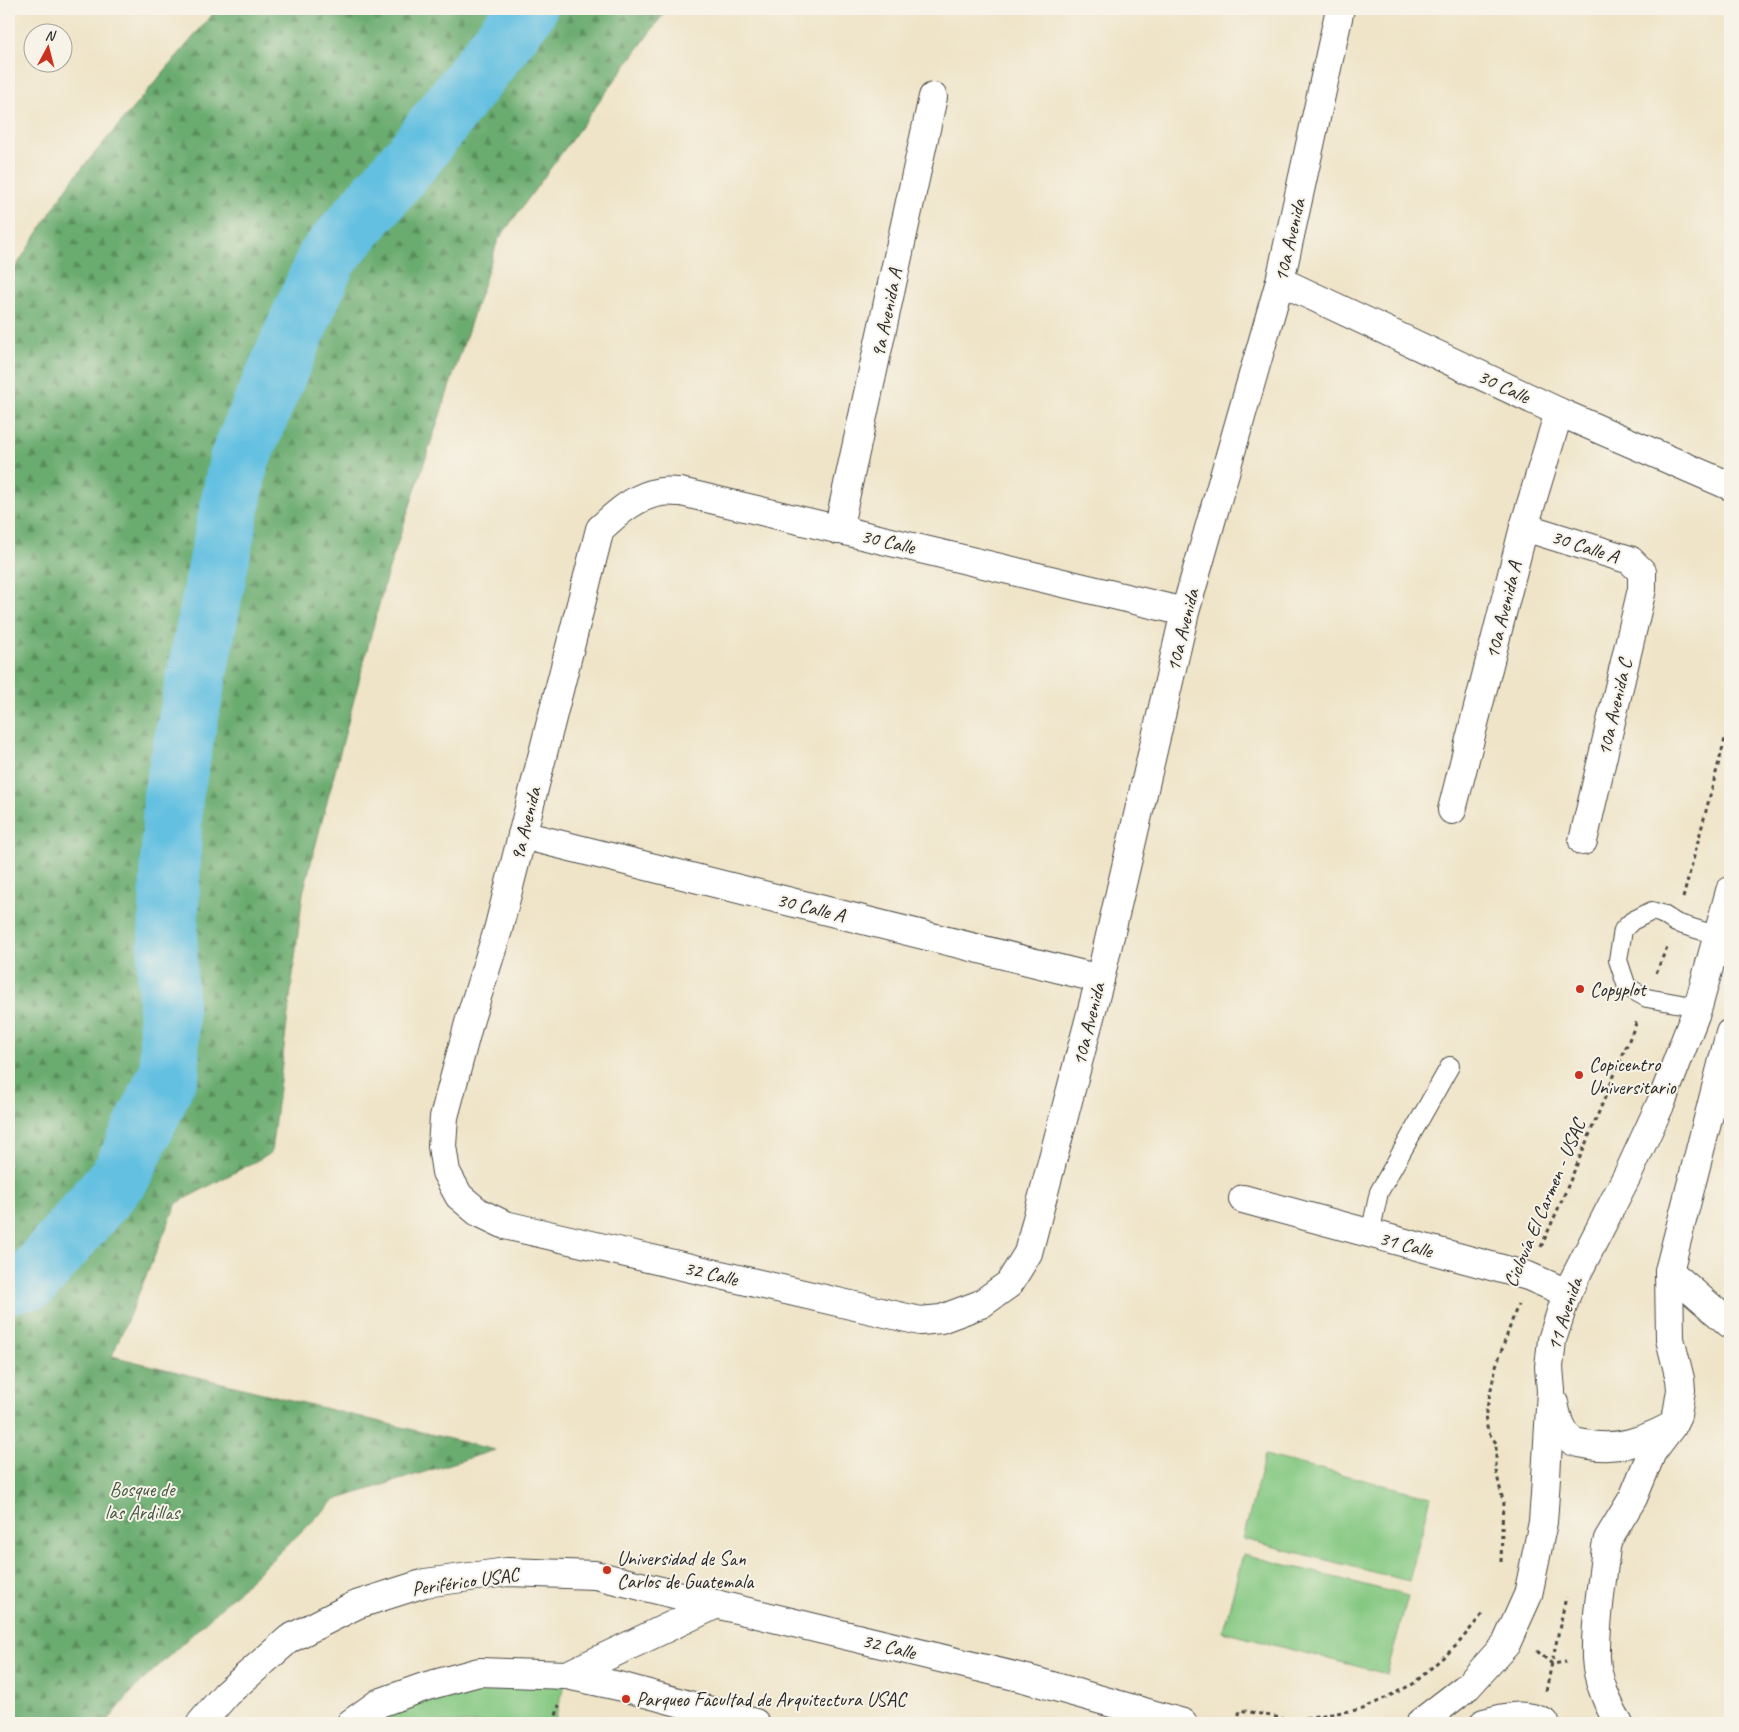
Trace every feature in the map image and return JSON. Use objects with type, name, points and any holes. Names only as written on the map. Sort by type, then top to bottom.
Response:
[{"type":"street","name":"10a Avenida","points":[[1028,1253],[1100,979],[1185,612],[1280,281],[1340,9]]},
{"type":"street","name":"9a Avenida A","points":[[838,530],[933,97]]},
{"type":"street","name":"30 Calle","points":[[1280,281],[1559,412],[1730,486]]},
{"type":"street","name":"10a Avenida A","points":[[1452,810],[1524,527],[1559,412]]},
{"type":"street","name":"30 Calle","points":[[600,529],[614,515],[641,498],[660,492],[681,492],[1185,612]]},
{"type":"street","name":"30 Calle A","points":[[1524,527],[1630,560],[1642,572]]},
{"type":"street","name":"9a Avenida","points":[[444,1117],[470,1019],[498,930],[600,529]]},
{"type":"street","name":"10a Avenida C","points":[[1582,842],[1642,589],[1642,572]]},
{"type":"street","name":"30 Calle A","points":[[522,835],[1100,979]]},
{"type":"street","name":"11 Avenida","points":[[1420,1723],[1468,1686],[1506,1644],[1528,1595],[1542,1522],[1551,1392],[1548,1367],[1552,1340],[1567,1294],[1625,1180],[1661,1103],[1698,1008],[1730,891]]},
{"type":"street","points":[[1619,1723],[1601,1682],[1596,1660],[1599,1608],[1606,1547],[1608,1539],[1634,1498],[1652,1452],[1671,1427],[1677,1415],[1681,1390],[1670,1339],[1669,1271],[1730,1033]]},
{"type":"street","name":"32 Calle","points":[[444,1117],[442,1146],[446,1172],[458,1196],[478,1212],[505,1225],[920,1321],[941,1319],[981,1304],[1010,1284],[1028,1253]]},
{"type":"street","name":"31 Calle","points":[[1243,1199],[1528,1276],[1567,1294]]},
{"type":"street","points":[[1669,1271],[1730,1324]]},
{"type":"street","points":[[1551,1392],[1559,1426],[1571,1442],[1611,1447],[1635,1443],[1671,1427]]},
{"type":"street","name":"Periférico USAC","points":[[201,1723],[226,1694],[289,1639],[356,1606],[425,1583],[489,1574],[507,1572],[595,1575]]},
{"type":"street","name":"32 Calle","points":[[595,1575],[1027,1680],[1183,1723]]},
{"type":"street","points":[[567,1675],[717,1604]]},
{"type":"street","points":[[351,1723],[379,1703],[427,1686],[479,1672],[567,1675],[623,1687],[755,1723]]},
{"type":"street","points":[[1484,1723],[1518,1715],[1545,1723]]},
{"type":"lane","points":[[1698,1008],[1646,998],[1627,987],[1618,960],[1623,930],[1632,921],[1652,912],[1662,914],[1676,923],[1719,936]]},
{"type":"lane","points":[[1370,1234],[1379,1192],[1450,1066]]},
{"type":"path","name":"Ciclovía El Carmen - USAC","points":[[1500,1564],[1503,1501],[1496,1471],[1496,1443],[1488,1432],[1485,1418],[1496,1366],[1528,1276],[1562,1200],[1676,923],[1730,720]]},
{"type":"path","points":[[1237,1723],[1240,1710],[1291,1720],[1363,1709],[1413,1684],[1457,1645],[1485,1609]]},
{"type":"green space","name":"Bosque de las Ardillas","points":[[217,9],[667,9],[498,240],[386,578],[303,893],[271,1153],[177,1203],[112,1356],[495,1450],[335,1500],[134,1689],[106,1723],[9,1723],[9,277],[72,180]]},
{"type":"green space","points":[[1265,1455],[1431,1497],[1409,1581],[1243,1539]]},
{"type":"green space","points":[[1243,1554],[1408,1596],[1387,1674],[1223,1632]]},
{"type":"green space","points":[[567,1675],[554,1723],[355,1723],[427,1688]]},
{"type":"waterway","points":[[9,1284],[33,1279],[123,1172],[170,1071],[167,971],[173,796],[239,460],[327,258],[416,153],[527,9]]},
{"type":"place","name":"Copyplot","points":[[1580,989]]},
{"type":"place","name":"Copicentro Universitario","points":[[1579,1075]]},
{"type":"place","name":"Universidad de San Carlos de Guatemala","points":[[607,1570]]},
{"type":"place","name":"Parqueo Facultad de Arquitectura USAC","points":[[626,1699]]}]
